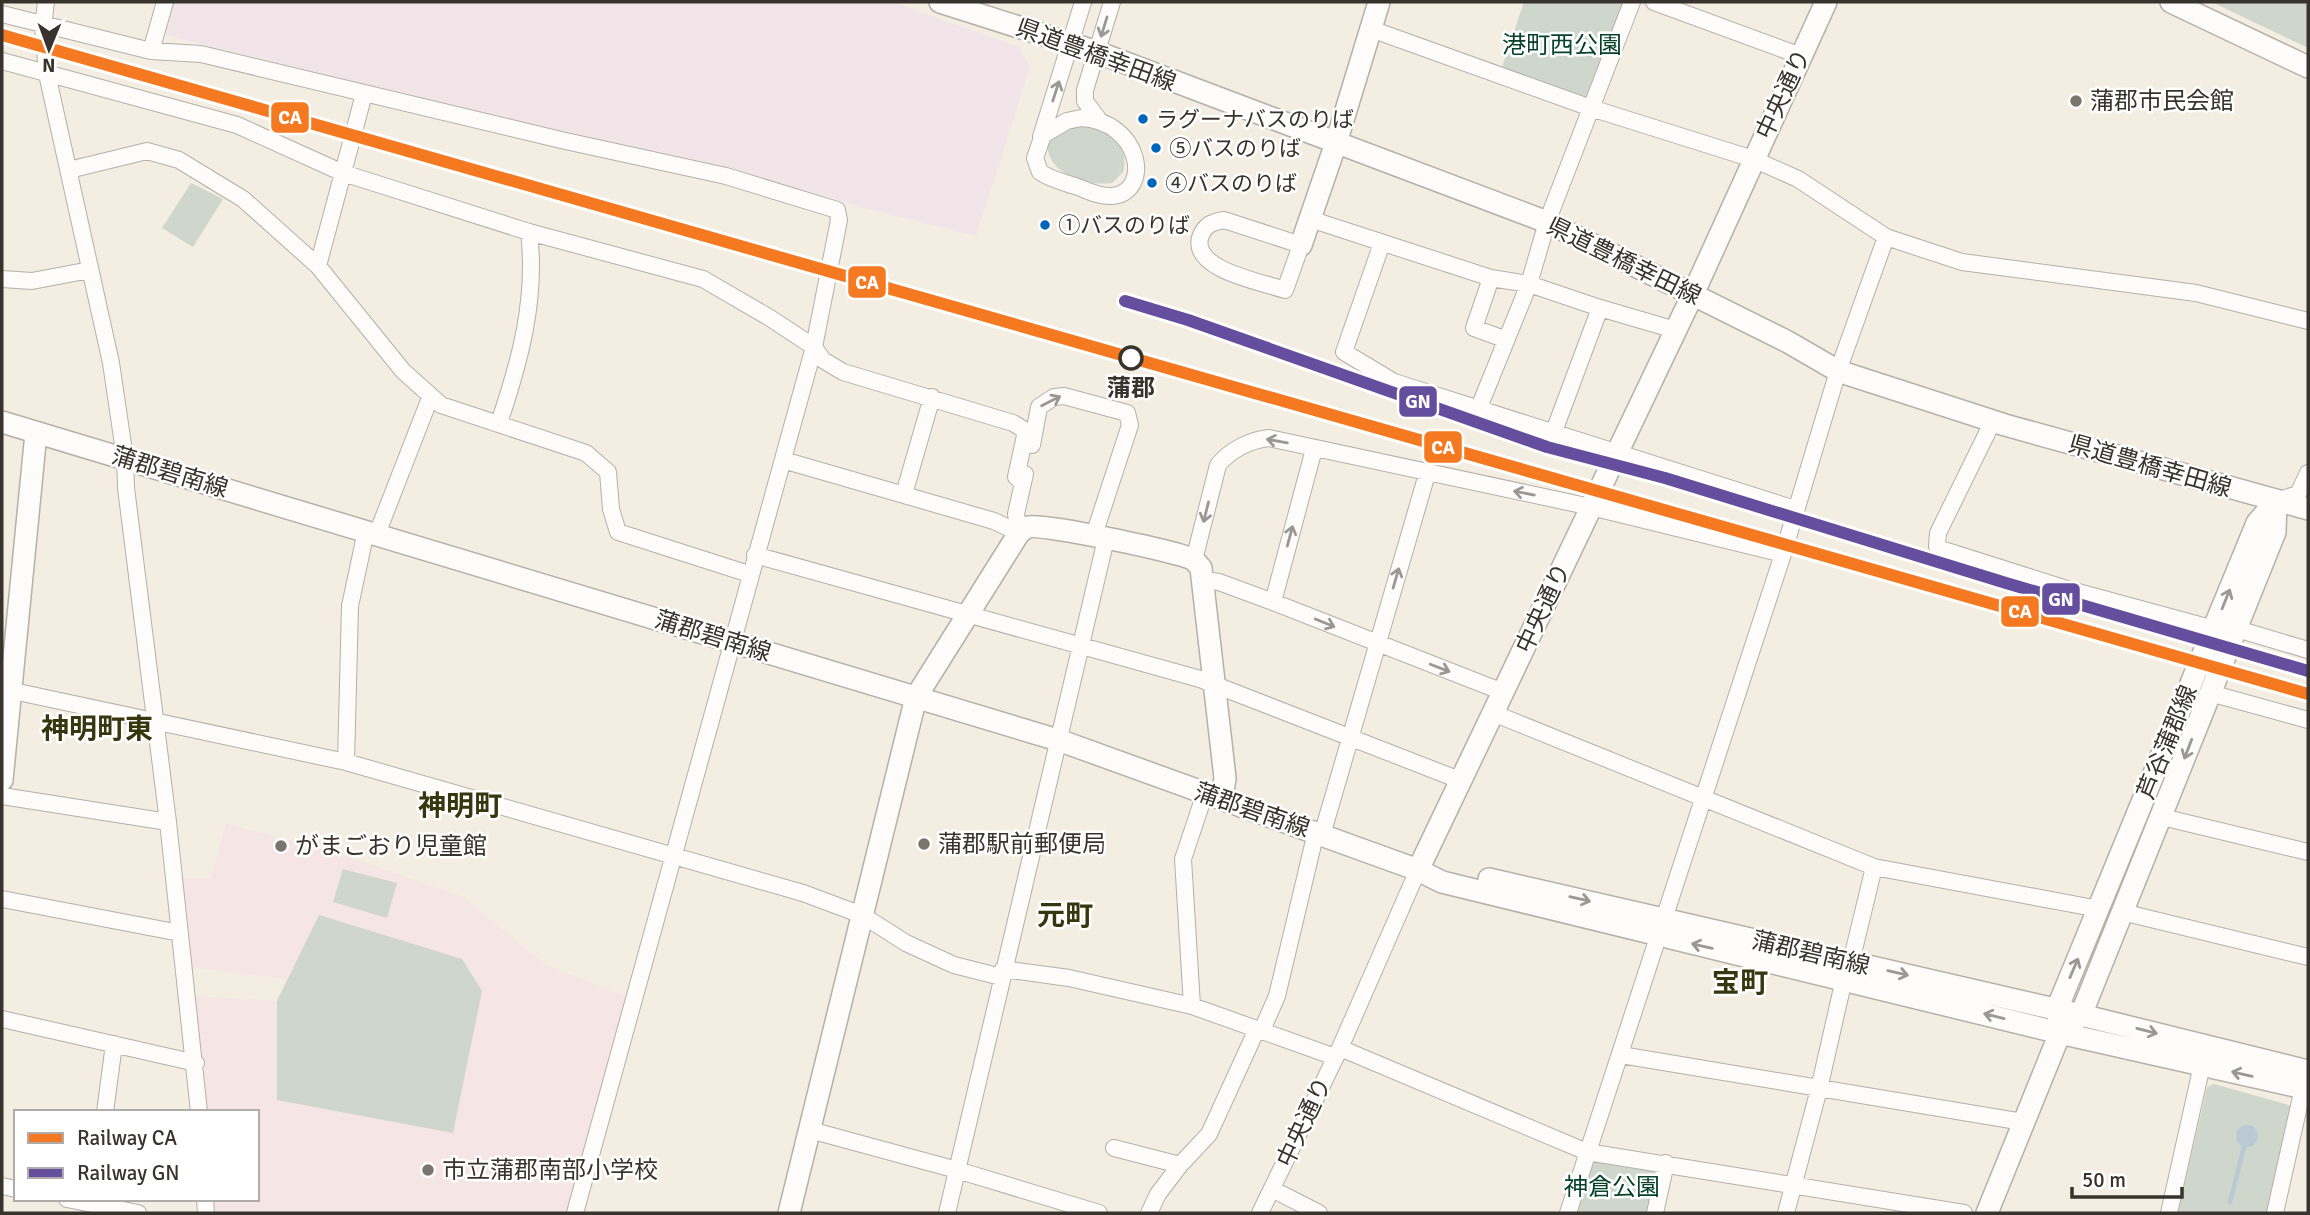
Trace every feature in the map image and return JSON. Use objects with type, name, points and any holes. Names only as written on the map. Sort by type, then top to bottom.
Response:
[{"type":"main road","name":"県道豊橋幸田線","points":[[940,2],[1097,52],[1547,222],[1693,294],[1838,371],[1993,421],[2308,509]]},
{"type":"main road","points":[[1301,244],[1336,143],[1379,2]]},
{"type":"main road","name":"中央通り","points":[[1418,870],[1693,294],[1826,2]]},
{"type":"main road","points":[[2171,2],[2308,66]]},
{"type":"main road","name":"蒲郡碧南線","points":[[2,422],[1060,741],[1418,870],[1446,870],[1660,927],[1847,970],[2081,1015]]},
{"type":"main road","points":[[2,780],[13,691],[36,433]]},
{"type":"main road","name":"芦谷蒲郡線","points":[[2060,1033],[2057,1009],[2257,523],[2276,501]]},
{"type":"main road","name":"芦谷蒲郡線","points":[[2060,1033],[2081,1015],[2162,817],[2276,532],[2276,501]]},
{"type":"main road","points":[[789,1213],[916,697],[1019,533],[1028,527],[1042,526],[1100,537],[1194,560],[1201,568],[1225,778],[1213,796]]},
{"type":"main road","name":"蒲郡碧南線","points":[[1847,970],[2060,1033]]},
{"type":"main road","points":[[2081,1015],[2306,1083]]},
{"type":"main road","points":[[1987,1213],[2060,1033],[2202,1065],[2306,1083]]},
{"type":"street","points":[[46,2],[43,26],[47,74],[111,363],[125,458],[153,719],[168,822],[196,1063],[199,1110]]},
{"type":"street","points":[[151,51],[165,2]]},
{"type":"street","points":[[1040,139],[1067,121],[1081,118],[1099,120],[1122,132],[1136,155],[1130,185],[1115,195],[1095,193],[1040,172],[1035,158],[1040,139],[1069,43],[1083,2]]},
{"type":"street","points":[[1099,120],[1085,101],[1112,2]]},
{"type":"street","points":[[1478,410],[1504,340],[1529,284],[1547,222],[1632,2]]},
{"type":"street","points":[[1654,2],[1801,55]]},
{"type":"street","points":[[2,14],[151,51],[201,54],[363,94],[726,176],[833,206],[839,220],[814,347],[730,641],[575,1213]]},
{"type":"street","points":[[1371,29],[1591,107],[1753,159],[1798,179],[1886,237],[1962,262],[2196,293],[2308,321]]},
{"type":"street","points":[[2,61],[237,125],[343,173],[529,232],[703,279],[756,308],[814,347],[823,360],[843,372],[1013,423],[1026,431],[1016,477],[1023,483]]},
{"type":"street","points":[[318,266],[363,94]]},
{"type":"street","points":[[69,170],[148,151],[179,160],[243,200],[318,266],[403,371],[430,398],[441,405],[586,453],[608,472],[611,509],[618,531],[749,574]]},
{"type":"street","points":[[1310,219],[1491,278],[1529,284],[1675,330]]},
{"type":"street","points":[[1224,220],[1301,244],[1285,290],[1211,265],[1200,254],[1199,242],[1202,230],[1211,222],[1224,220]]},
{"type":"street","points":[[499,423],[523,353],[533,263],[529,232]]},
{"type":"street","points":[[1568,1213],[1783,554],[1838,371],[1886,237]]},
{"type":"street","points":[[1382,243],[1344,352],[1394,382],[1616,455],[1795,509]]},
{"type":"street","points":[[2,279],[32,281],[90,270]]},
{"type":"street","points":[[1491,278],[1474,328],[1504,340]]},
{"type":"street","points":[[1553,434],[1600,308]]},
{"type":"street","points":[[947,1213],[1002,973],[1084,646],[1100,537],[1130,425],[1127,413],[1063,396],[1046,401],[1039,407],[1016,514],[1019,533]]},
{"type":"street","points":[[904,494],[932,397]]},
{"type":"street","points":[[346,762],[350,606],[371,533],[430,398]]},
{"type":"street","points":[[1993,421],[1938,533],[1937,546],[1941,550],[2214,629]]},
{"type":"street","points":[[1194,560],[1218,465],[1226,454],[1259,439],[1269,438],[1591,507],[1783,554]]},
{"type":"street","points":[[1273,602],[1314,449]]},
{"type":"street","points":[[783,460],[994,521],[1019,533]]},
{"type":"street","points":[[2276,501],[2298,494],[2308,472]]},
{"type":"street","points":[[1149,1213],[1158,1194],[1180,1165],[1209,1134],[1278,996],[1319,834],[1427,474]]},
{"type":"street","points":[[755,555],[1214,684],[1462,781]]},
{"type":"street","points":[[1204,580],[1219,582],[1273,602],[1503,692]]},
{"type":"street","points":[[2237,629],[2308,650]]},
{"type":"street","points":[[13,691],[346,762],[803,893],[862,915],[906,943],[954,965],[1002,973],[1069,978],[1192,1006],[1260,1030],[1337,1052],[1587,1152],[1964,1213]]},
{"type":"street","points":[[2210,693],[2308,720]]},
{"type":"street","points":[[1493,713],[1874,867],[2099,909]]},
{"type":"street","points":[[2,796],[168,822]]},
{"type":"street","points":[[1192,1006],[1183,859],[1213,796]]},
{"type":"street","points":[[2162,817],[2308,852]]},
{"type":"street","points":[[1786,1213],[1874,867]]},
{"type":"street","name":"中央通り","points":[[1260,1213],[1337,1052],[1418,870]]},
{"type":"street","points":[[2,899],[180,933]]},
{"type":"street","points":[[2122,912],[2308,957]]},
{"type":"street","points":[[2,1019],[196,1063]]},
{"type":"street","points":[[105,1110],[114,1044]]},
{"type":"street","points":[[1621,1055],[2023,1122]]},
{"type":"street","points":[[2169,1213],[2202,1065]]},
{"type":"street","points":[[2275,1213],[2306,1083]]},
{"type":"street","points":[[810,1130],[957,1170],[1099,1213]]},
{"type":"street","points":[[1114,1148],[1180,1165]]},
{"type":"street","points":[[1655,1213],[1666,1163]]},
{"type":"street","points":[[1272,1189],[1319,1213]]},
{"type":"street","points":[[74,1201],[138,1213]]},
{"type":"shaded area","points":[[170,2],[893,2],[1019,47],[1030,67],[976,236],[860,207],[719,165],[499,117],[161,34]]},
{"type":"shaded area","points":[[226,824],[334,852],[463,897],[543,963],[634,1001],[575,1213],[206,1213],[205,1201],[259,1201],[259,1110],[198,1110],[188,996],[277,1001],[286,979],[184,966],[174,878],[211,878]]},
{"type":"shaded area","points":[[2247,1125],[2255,1128],[2258,1136],[2255,1144],[2247,1147],[2239,1144],[2236,1136],[2239,1128]]},
{"type":"green space","name":"港町西公園","points":[[1524,2],[1624,2],[1588,98],[1501,70]]},
{"type":"green space","points":[[2212,2],[2308,2],[2308,48]]},
{"type":"green space","points":[[1093,125],[1107,133],[1122,149],[1123,172],[1112,183],[1090,183],[1072,177],[1058,168],[1050,157],[1048,146],[1054,136],[1069,128]]},
{"type":"green space","points":[[191,183],[223,199],[193,247],[162,228]]},
{"type":"green space","points":[[343,869],[397,883],[387,918],[333,902]]},
{"type":"green space","points":[[319,915],[462,959],[482,991],[453,1133],[277,1100],[277,1001]]},
{"type":"green space","points":[[2214,1084],[2292,1106],[2267,1213],[2178,1213],[2207,1087]]},
{"type":"green space","name":"神倉公園","points":[[1594,1160],[1652,1168],[1655,1173],[1647,1213],[1577,1213]]},
{"type":"waterway","points":[[2230,1202],[2244,1147]]},
{"type":"rail line","name":"CA","points":[[2,35],[2308,694]]},
{"type":"rail line","name":"GN","points":[[1125,301],[1188,320],[1547,447],[1665,478],[2006,583],[2308,671]]},
{"type":"place","name":"蒲郡市民会館","points":[[2076,101]]},
{"type":"place","name":"ラグーナバスのりば","points":[[1143,119]]},
{"type":"place","name":"⑤バスのりば","points":[[1156,148]]},
{"type":"place","name":"④バスのりば","points":[[1152,183]]},
{"type":"place","name":"①バスのりば","points":[[1045,225]]},
{"type":"place","name":"蒲郡","points":[[1131,358]]},
{"type":"place","name":"蒲郡駅前郵便局","points":[[924,844]]},
{"type":"place","name":"がまごおり児童館","points":[[281,846]]},
{"type":"place","name":"市立蒲郡南部小学校","points":[[428,1170]]},
{"type":"district","name":"神明町東","points":[[97,728]]},
{"type":"district","name":"神明町","points":[[460,805]]},
{"type":"district","name":"元町","points":[[1065,915]]},
{"type":"district","name":"宝町","points":[[1740,982]]}]
